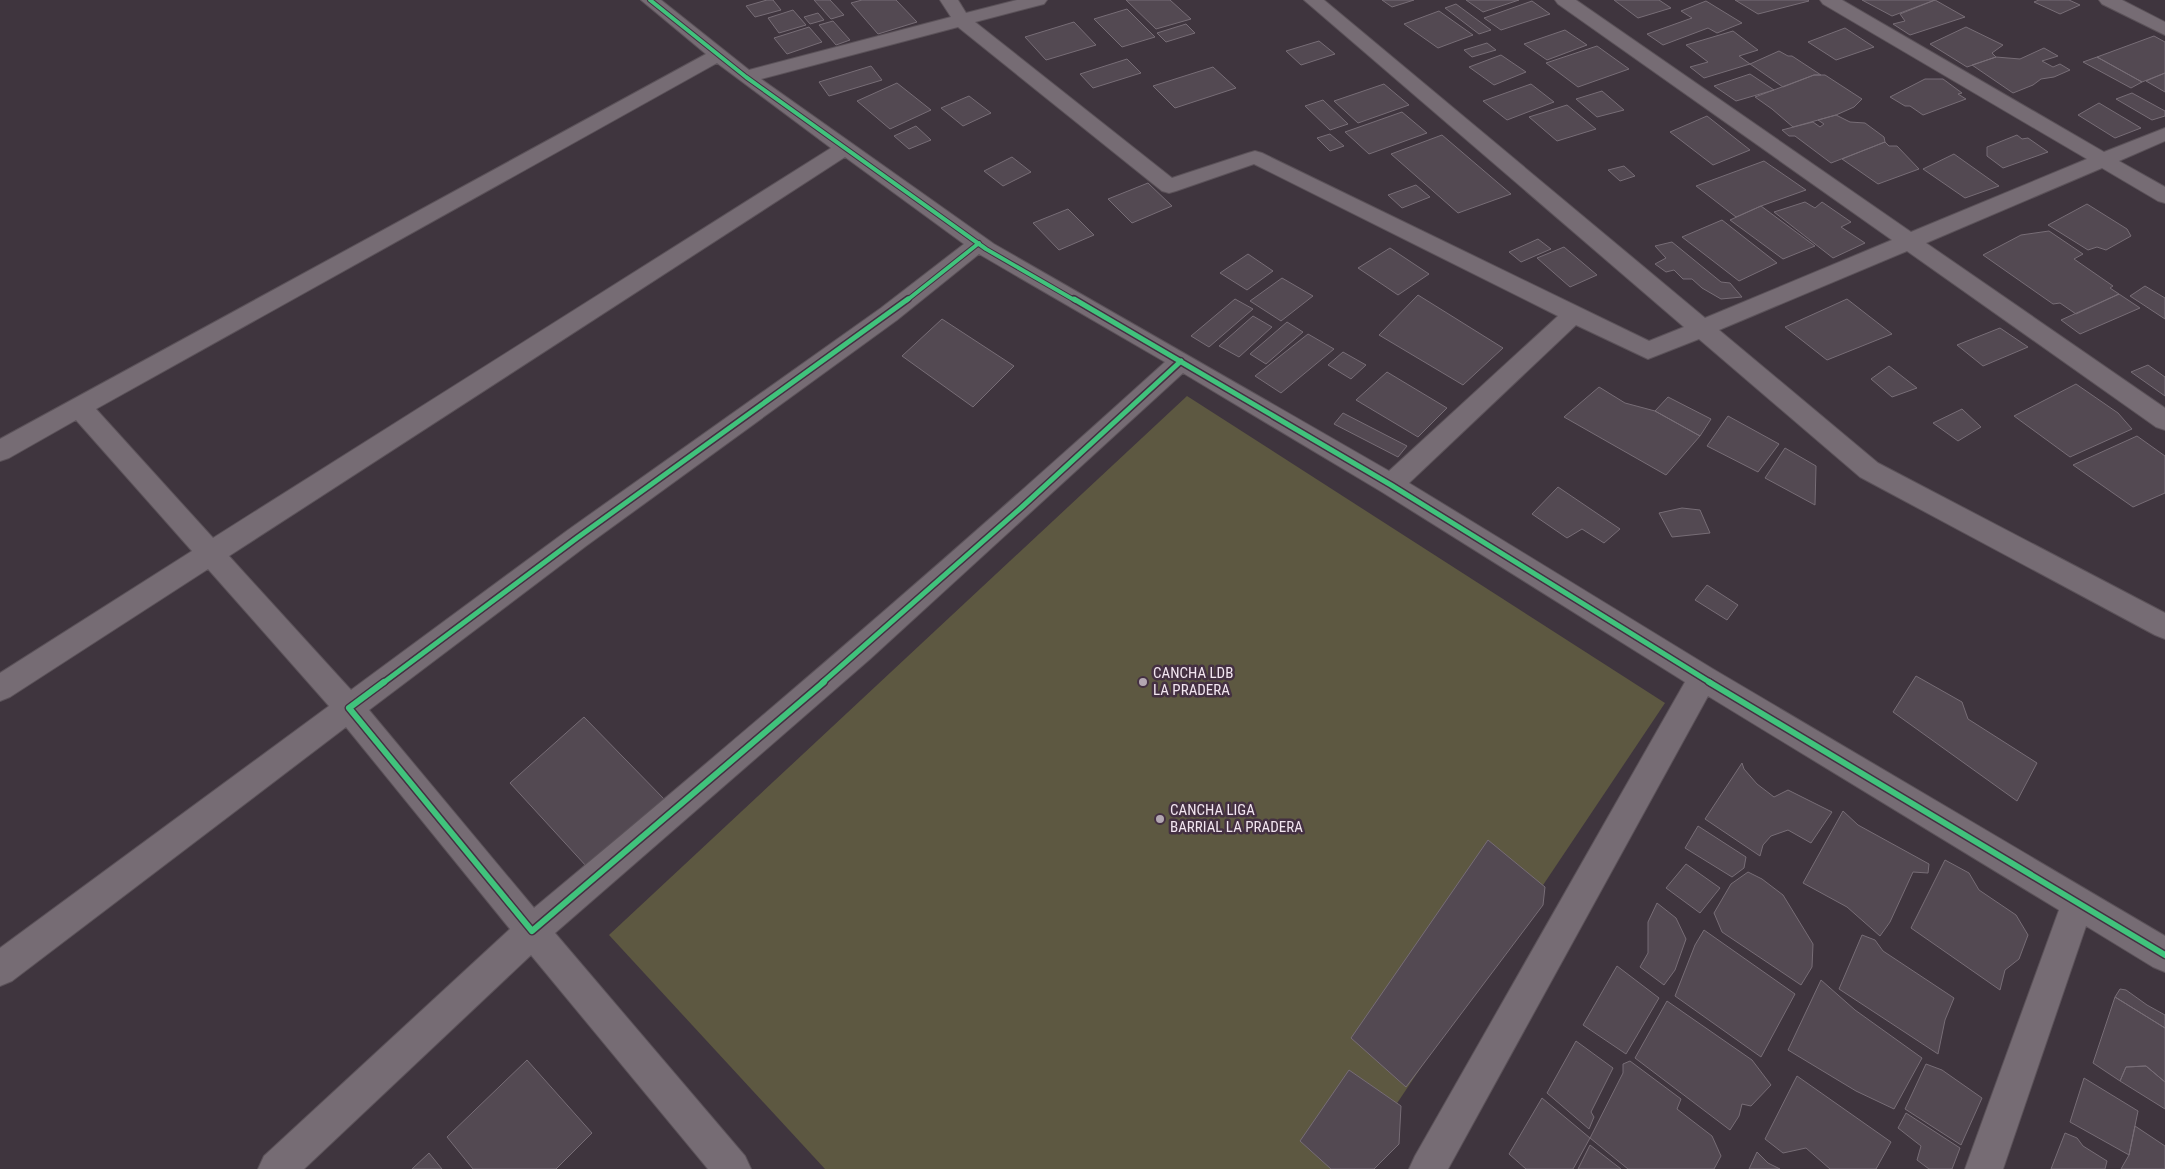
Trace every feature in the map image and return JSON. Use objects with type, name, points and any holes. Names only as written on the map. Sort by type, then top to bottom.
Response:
[{"type":"street","points":[[650,0],[746,77],[986,249],[1391,485],[1703,678],[2165,955]]},
{"type":"street","points":[[949,0],[962,21],[1168,186],[1255,157],[1648,351],[1702,330],[2165,134]]},
{"type":"street","points":[[746,77],[1038,0]]},
{"type":"street","points":[[1313,0],[1869,470],[2165,627]]},
{"type":"street","points":[[1564,0],[2165,422]]},
{"type":"street","points":[[1829,0],[2165,196]]},
{"type":"street","points":[[2108,0],[2165,28]]},
{"type":"street","points":[[0,451],[718,55]]},
{"type":"street","points":[[0,688],[845,148]]},
{"type":"street","points":[[0,969],[578,538],[889,314],[978,243]]},
{"type":"street","points":[[1391,485],[1574,314]]},
{"type":"street","points":[[276,1169],[532,931],[704,786],[1062,471],[1181,361]]},
{"type":"street","points":[[79,407],[349,708],[532,931],[732,1169]]},
{"type":"street","points":[[1428,1169],[1703,678]]},
{"type":"street","points":[[1984,1169],[2078,902]]},
{"type":"shaded area","name":"CANCHA LIGA BARRIAL LA PRADERA","points":[[1187,396],[1665,703],[1353,1169],[825,1169],[609,935]]},
{"type":"building","points":[[773,0],[781,10],[755,17],[746,6]]},
{"type":"building","points":[[814,0],[830,0],[844,15],[831,19]]},
{"type":"building","points":[[862,0],[896,0],[917,22],[878,34],[851,3]]},
{"type":"building","points":[[1126,0],[1170,0],[1191,19],[1156,29]]},
{"type":"building","points":[[1382,0],[1414,0],[1392,7]]},
{"type":"building","points":[[1466,0],[1519,0],[1483,12]]},
{"type":"building","points":[[1614,0],[1659,0],[1671,8],[1638,18]]},
{"type":"building","points":[[1735,0],[1808,0],[1809,1],[1758,14]]},
{"type":"building","points":[[1862,0],[1935,0],[1892,16]]},
{"type":"building","points":[[1935,0],[1965,17],[1910,35],[1893,24],[1905,21],[1900,14]]},
{"type":"building","points":[[2039,0],[2069,0],[2080,5],[2060,14],[2034,2]]},
{"type":"building","points":[[1532,1],[1550,14],[1501,30],[1484,18]]},
{"type":"building","points":[[1706,1],[1742,23],[1717,33],[1708,28],[1663,45],[1647,34],[1692,18],[1681,11]]},
{"type":"building","points":[[1456,4],[1491,30],[1479,34],[1445,8]]},
{"type":"building","points":[[1127,9],[1155,37],[1122,47],[1094,19]]},
{"type":"building","points":[[793,10],[806,25],[779,33],[768,18]]},
{"type":"building","points":[[1439,11],[1473,35],[1438,48],[1404,24]]},
{"type":"building","points":[[818,13],[824,20],[810,24],[804,17]]},
{"type":"building","points":[[833,21],[850,40],[836,45],[819,25]]},
{"type":"building","points":[[1074,22],[1096,45],[1046,60],[1025,37]]},
{"type":"building","points":[[1186,24],[1195,33],[1166,42],[1157,33]]},
{"type":"building","points":[[809,27],[822,42],[787,54],[774,38]]},
{"type":"building","points":[[1966,27],[2003,45],[1992,53],[1996,57],[1967,67],[1930,44]]},
{"type":"building","points":[[1845,28],[1874,47],[1836,60],[1808,42]]},
{"type":"building","points":[[1565,30],[1587,45],[1547,60],[1524,44]]},
{"type":"building","points":[[1733,31],[1758,50],[1739,56],[1750,64],[1704,78],[1690,67],[1708,62],[1686,45]]},
{"type":"building","points":[[2154,36],[2165,42],[2165,73],[2142,82],[2097,57]]},
{"type":"building","points":[[1319,41],[1335,54],[1301,65],[1286,51]]},
{"type":"building","points":[[1487,43],[1496,50],[1472,57],[1464,50]]},
{"type":"building","points":[[1597,46],[1629,69],[1578,87],[1546,63]]},
{"type":"building","points":[[2044,48],[2058,56],[2042,61],[2053,67],[2060,64],[2070,70],[2054,77],[2041,79],[2033,85],[2013,93],[1972,65],[1996,57],[2020,59]]},
{"type":"building","points":[[1779,51],[1792,56],[1821,75],[1814,75],[1783,87],[1750,64]]},
{"type":"building","points":[[1501,55],[1526,72],[1494,85],[1469,67]]},
{"type":"building","points":[[2097,57],[2142,82],[2131,88],[2083,62]]},
{"type":"building","points":[[1127,59],[1141,73],[1093,88],[1080,74]]},
{"type":"building","points":[[871,66],[882,80],[829,96],[819,82]]},
{"type":"building","points":[[1213,67],[1236,88],[1175,108],[1153,86]]},
{"type":"building","points":[[2165,73],[2165,92],[2146,81]]},
{"type":"building","points":[[1750,74],[1774,90],[1736,101],[1714,86]]},
{"type":"building","points":[[1814,75],[1825,75],[1862,99],[1854,107],[1836,115],[1793,127],[1755,97]]},
{"type":"building","points":[[1925,79],[1943,79],[1962,93],[1958,94],[1966,99],[1923,115],[1910,106],[1905,106],[1890,97]]},
{"type":"building","points":[[897,83],[931,110],[890,129],[857,101]]},
{"type":"building","points":[[1384,84],[1409,105],[1358,123],[1334,101]]},
{"type":"building","points":[[1531,84],[1554,102],[1507,120],[1483,101]]},
{"type":"building","points":[[1602,91],[1624,110],[1597,117],[1576,99]]},
{"type":"building","points":[[2132,93],[2165,111],[2165,116],[2152,120],[2116,99]]},
{"type":"building","points":[[969,96],[991,113],[963,126],[941,108]]},
{"type":"building","points":[[1323,100],[1348,124],[1330,130],[1305,106]]},
{"type":"building","points":[[2099,103],[2141,128],[2115,138],[2078,115]]},
{"type":"building","points":[[1567,105],[1596,129],[1557,141],[1529,117]]},
{"type":"building","points":[[1402,112],[1427,133],[1369,154],[1345,132]]},
{"type":"building","points":[[1836,115],[1850,122],[1865,123],[1884,137],[1885,142],[1831,163],[1795,136],[1789,136],[1782,130],[1813,122],[1820,127],[1824,124],[1818,120]]},
{"type":"building","points":[[1707,116],[1750,150],[1713,165],[1670,132]]},
{"type":"building","points":[[916,126],[931,140],[909,149],[894,136]]},
{"type":"building","points":[[1330,134],[1344,146],[1330,151],[1317,138]]},
{"type":"building","points":[[1442,135],[1511,194],[1458,213],[1391,154]]},
{"type":"building","points":[[2017,135],[2022,139],[2028,138],[2048,152],[2003,168],[1987,156],[1987,147]]},
{"type":"building","points":[[1885,142],[1889,146],[1897,146],[1919,169],[1878,184],[1842,159]]},
{"type":"building","points":[[1954,154],[1999,186],[1965,198],[1923,169]]},
{"type":"building","points":[[1012,157],[1031,172],[1003,186],[984,171]]},
{"type":"building","points":[[1764,161],[1806,190],[1736,217],[1696,186]]},
{"type":"building","points":[[1624,166],[1635,176],[1620,181],[1608,170]]},
{"type":"building","points":[[1148,183],[1172,206],[1132,223],[1108,199]]},
{"type":"building","points":[[1416,185],[1430,197],[1402,208],[1388,195]]},
{"type":"building","points":[[1805,202],[1815,208],[1822,202],[1851,222],[1841,227],[1865,243],[1833,258],[1774,212]]},
{"type":"building","points":[[2087,204],[2127,229],[2131,236],[2106,250],[2097,247],[2088,250],[2048,225]]},
{"type":"building","points":[[1761,206],[1815,246],[1783,259],[1730,220]]},
{"type":"building","points":[[1068,209],[1094,235],[1059,250],[1033,223]]},
{"type":"building","points":[[1722,220],[1777,263],[1739,281],[1682,237]]},
{"type":"building","points":[[2049,231],[2083,254],[2074,259],[2113,286],[2110,288],[2119,294],[2076,314],[2060,303],[2053,304],[1983,255],[2021,235]]},
{"type":"building","points":[[1538,239],[1551,249],[1521,262],[1509,252]]},
{"type":"building","points":[[1672,242],[1721,282],[1730,283],[1742,297],[1721,299],[1702,288],[1692,279],[1683,279],[1674,270],[1666,272],[1655,264],[1666,258],[1655,246]]},
{"type":"building","points":[[1564,247],[1597,275],[1570,287],[1537,258]]},
{"type":"building","points":[[1390,248],[1429,274],[1398,295],[1358,268]]},
{"type":"building","points":[[1248,254],[1273,271],[1247,290],[1220,273]]},
{"type":"building","points":[[1282,278],[1313,296],[1281,321],[1250,301]]},
{"type":"building","points":[[2145,286],[2165,298],[2165,319],[2130,296]]},
{"type":"building","points":[[2119,294],[2140,308],[2080,334],[2061,320]]},
{"type":"building","points":[[1418,295],[1503,348],[1463,385],[1379,335]]},
{"type":"building","points":[[1235,299],[1253,309],[1209,347],[1191,336]]},
{"type":"building","points":[[1847,299],[1892,334],[1827,360],[1785,327]]},
{"type":"building","points":[[1253,316],[1272,327],[1239,357],[1219,346]]},
{"type":"building","points":[[942,319],[1014,366],[973,407],[902,356]]},
{"type":"building","points":[[1287,322],[1303,332],[1266,364],[1250,354]]},
{"type":"building","points":[[2000,328],[2028,347],[1983,366],[1957,345]]},
{"type":"building","points":[[1308,334],[1334,349],[1281,393],[1255,376]]},
{"type":"building","points":[[1343,352],[1366,365],[1351,379],[1328,365]]},
{"type":"building","points":[[2148,365],[2165,377],[2165,396],[2131,372]]},
{"type":"building","points":[[1889,366],[1917,388],[1892,397],[1871,379]]},
{"type":"building","points":[[1387,372],[1447,408],[1418,437],[1356,400]]},
{"type":"building","points":[[2076,384],[2118,413],[2132,429],[2070,457],[2014,416]]},
{"type":"building","points":[[1599,387],[1625,403],[1655,411],[1700,436],[1666,475],[1564,417]]},
{"type":"building","points":[[1668,397],[1711,419],[1700,436],[1655,411]]},
{"type":"building","points":[[1962,409],[1981,427],[1958,441],[1933,423]]},
{"type":"building","points":[[1343,413],[1407,446],[1398,457],[1334,424]]},
{"type":"building","points":[[1728,416],[1779,444],[1758,472],[1707,446]]},
{"type":"building","points":[[2137,436],[2165,456],[2165,493],[2133,507],[2073,465]]},
{"type":"building","points":[[1785,448],[1816,466],[1815,505],[1765,478]]},
{"type":"building","points":[[1558,487],[1620,529],[1604,543],[1582,529],[1567,538],[1532,514]]},
{"type":"building","points":[[1682,508],[1700,510],[1710,533],[1672,537],[1659,513]]},
{"type":"building","points":[[1707,585],[1738,605],[1727,620],[1695,600]]},
{"type":"building","points":[[1916,676],[1962,702],[1968,719],[2037,763],[2017,801],[1893,712]]},
{"type":"building","points":[[584,717],[665,800],[587,867],[510,783]]},
{"type":"building","points":[[1742,763],[1744,769],[1757,784],[1774,797],[1788,790],[1832,812],[1811,843],[1788,830],[1771,836],[1763,845],[1760,856],[1705,819]]},
{"type":"building","points":[[1843,811],[1858,825],[1929,864],[1928,873],[1913,872],[1890,922],[1880,936],[1847,907],[1803,883]]},
{"type":"building","points":[[1698,826],[1746,857],[1744,868],[1732,877],[1685,848]]},
{"type":"building","points":[[1488,840],[1545,887],[1543,905],[1406,1087],[1351,1038]]},
{"type":"building","points":[[1945,860],[1969,873],[1979,890],[2016,915],[2028,935],[2019,959],[2005,970],[2000,990],[1911,928]]},
{"type":"building","points":[[1686,864],[1720,888],[1700,913],[1666,888]]},
{"type":"building","points":[[1748,872],[1762,879],[1783,895],[1813,944],[1812,967],[1801,985],[1722,932],[1714,913],[1731,884]]},
{"type":"building","points":[[1657,903],[1676,918],[1686,939],[1675,970],[1664,985],[1640,967],[1648,953],[1648,922]]},
{"type":"building","points":[[1704,930],[1795,994],[1761,1057],[1675,996],[1695,945]]},
{"type":"building","points":[[1862,935],[1875,940],[1883,951],[1954,998],[1945,1020],[1938,1054],[1839,989]]},
{"type":"building","points":[[1617,966],[1659,998],[1626,1054],[1583,1025]]},
{"type":"building","points":[[1821,980],[1855,1010],[1922,1058],[1894,1109],[1856,1091],[1788,1050]]},
{"type":"building","points":[[2120,989],[2126,990],[2165,1015],[2165,1028],[2115,997]]},
{"type":"building","points":[[2115,997],[2165,1028],[2165,1082],[2146,1066],[2126,1067],[2120,1081],[2093,1063]]},
{"type":"building","points":[[1667,1001],[1752,1060],[1771,1085],[1751,1106],[1742,1104],[1739,1116],[1730,1130],[1635,1058]]},
{"type":"building","points":[[1576,1041],[1613,1068],[1591,1112],[1594,1117],[1589,1129],[1547,1093]]},
{"type":"building","points":[[527,1060],[592,1133],[556,1169],[473,1169],[447,1137]]},
{"type":"building","points":[[1630,1061],[1681,1099],[1677,1109],[1712,1136],[1721,1156],[1714,1169],[1628,1169],[1590,1138],[1623,1073],[1623,1064]]},
{"type":"building","points":[[1926,1064],[1942,1070],[1982,1098],[1961,1145],[1905,1109]]},
{"type":"building","points":[[2146,1066],[2165,1082],[2165,1109],[2120,1081],[2126,1067]]},
{"type":"building","points":[[1349,1070],[1401,1106],[1399,1144],[1374,1169],[1331,1169],[1300,1141]]},
{"type":"building","points":[[1797,1076],[1891,1142],[1876,1169],[1830,1169],[1806,1148],[1783,1153],[1765,1139]]},
{"type":"building","points":[[2084,1078],[2138,1111],[2129,1155],[2070,1122]]},
{"type":"building","points":[[1542,1098],[1590,1138],[1573,1169],[1526,1169],[1509,1154]]},
{"type":"building","points":[[1906,1113],[1960,1148],[1952,1169],[1929,1169],[1917,1160],[1921,1146],[1898,1128]]},
{"type":"building","points":[[2135,1126],[2165,1146],[2165,1169],[2121,1169],[2129,1155]]},
{"type":"building","points":[[2065,1133],[2077,1138],[2083,1146],[2107,1161],[2105,1169],[2051,1169]]},
{"type":"building","points":[[1590,1145],[1621,1169],[1578,1169]]},
{"type":"building","points":[[1757,1152],[1768,1163],[1780,1169],[1749,1169]]},
{"type":"building","points":[[429,1153],[442,1169],[412,1169]]},
{"type":"cycle path","points":[[650,0],[746,77],[986,249],[1391,485],[1703,678],[2165,955]]},
{"type":"cycle path","points":[[979,243],[889,314],[577,538],[349,708],[532,931],[860,650],[1022,507],[1181,361]]},
{"type":"place","name":"CANCHA LDB LA PRADERA","points":[[1143,682]]},
{"type":"place","name":"CANCHA LIGA BARRIAL LA PRADERA","points":[[1160,819]]}]
